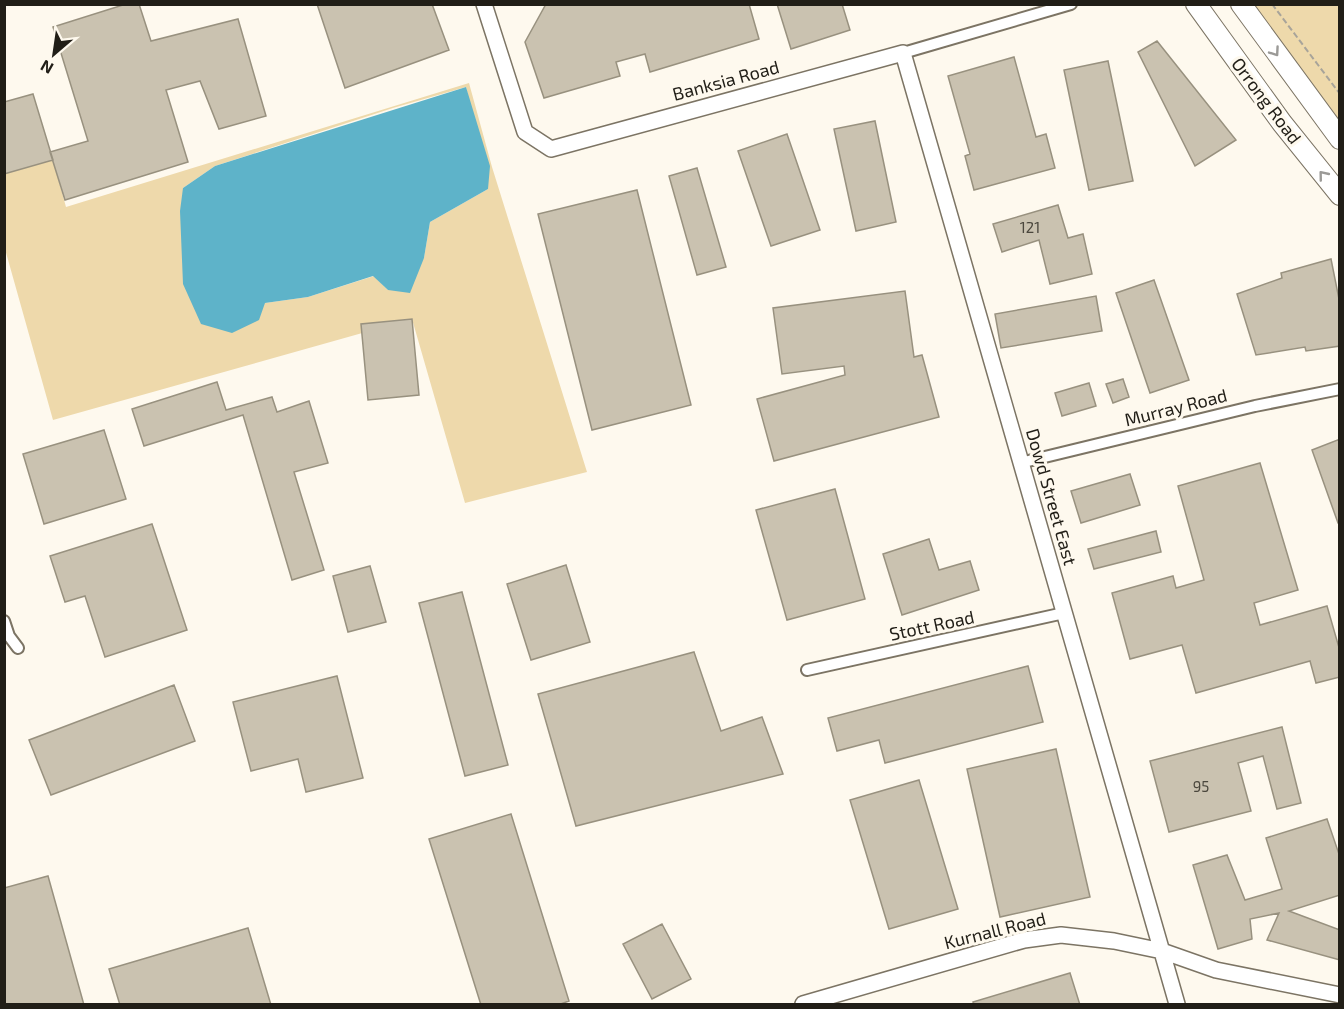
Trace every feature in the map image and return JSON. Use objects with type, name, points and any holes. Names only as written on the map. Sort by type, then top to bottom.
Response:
[{"type":"highway","name":"Orrong Road","points":[[1196,4],[1282,123],[1340,195]]},
{"type":"highway","name":"Orrong Road","points":[[1241,4],[1340,139]]},
{"type":"street","name":"Banksia Road","points":[[484,4],[525,132],[551,149],[903,53],[1071,4]]},
{"type":"street","points":[[1190,4],[1209,24]]},
{"type":"street","name":"Dowd Street East","points":[[903,53],[1177,1005]]},
{"type":"street","name":"Murray Road","points":[[1020,463],[1255,406],[1340,389]]},
{"type":"street","name":"Stott Road","points":[[807,670],[1064,613]]},
{"type":"street","points":[[4,621],[9,636],[18,648]]},
{"type":"street","name":"Kurnall Road","points":[[803,1005],[1041,936],[1061,934],[1114,941],[1162,951],[1216,970],[1340,995]]},
{"type":"path","points":[[1272,4],[1340,94]]},
{"type":"shaded area","points":[[1252,5],[1339,5],[1339,130]]},
{"type":"shaded area","points":[[469,83],[492,167],[587,472],[465,503],[412,319],[53,420],[5,249],[4,174],[53,160],[66,207]],"holes":[[[466,87],[488,189],[430,222],[424,258],[388,290],[374,276],[308,297],[265,303],[183,188],[215,166],[393,108]]]},
{"type":"water","points":[[466,87],[490,166],[488,189],[430,222],[424,258],[410,293],[388,290],[373,276],[308,297],[265,303],[259,320],[232,333],[201,324],[183,284],[180,211],[183,188],[215,166]]},
{"type":"building","points":[[126,4],[139,4],[151,41],[238,19],[266,116],[219,129],[200,81],[166,90],[188,162],[65,200],[50,152],[88,141],[53,27]]},
{"type":"building","points":[[317,4],[432,4],[449,50],[345,88]]},
{"type":"building","points":[[546,4],[749,4],[759,39],[650,72],[645,54],[616,62],[620,76],[544,98],[525,42]]},
{"type":"building","points":[[777,4],[842,4],[850,30],[791,49]]},
{"type":"building","points":[[1157,41],[1236,140],[1195,166],[1138,52]]},
{"type":"building","points":[[1014,57],[1036,137],[1046,134],[1055,168],[974,190],[965,156],[970,154],[948,76]]},
{"type":"building","points":[[1108,61],[1133,181],[1089,190],[1064,70]]},
{"type":"building","points":[[33,94],[53,160],[4,174],[4,102]]},
{"type":"building","points":[[875,121],[896,222],[856,231],[834,129]]},
{"type":"building","points":[[787,134],[820,230],[771,246],[738,151]]},
{"type":"building","points":[[697,168],[726,267],[697,275],[669,176]]},
{"type":"building","points":[[637,190],[691,405],[592,430],[538,214]]},
{"type":"building","points":[[1058,205],[1068,238],[1083,234],[1092,274],[1050,284],[1039,240],[1002,252],[993,224]]},
{"type":"building","points":[[1331,259],[1340,304],[1340,346],[1306,351],[1305,347],[1256,355],[1237,294],[1282,278],[1281,273]]},
{"type":"building","points":[[1154,280],[1189,380],[1150,393],[1116,293]]},
{"type":"building","points":[[905,291],[914,357],[922,355],[939,417],[774,461],[757,399],[845,375],[844,366],[782,374],[773,308]]},
{"type":"building","points":[[1096,296],[1102,331],[1001,348],[995,314]]},
{"type":"building","points":[[412,319],[419,395],[368,400],[361,324]]},
{"type":"building","points":[[1123,379],[1129,397],[1113,403],[1106,384]]},
{"type":"building","points":[[217,382],[226,410],[272,397],[277,412],[309,401],[328,463],[294,472],[324,570],[292,580],[243,415],[144,446],[132,409]]},
{"type":"building","points":[[1089,383],[1096,406],[1062,416],[1055,393]]},
{"type":"building","points":[[104,430],[126,499],[44,524],[23,454]]},
{"type":"building","points":[[1340,439],[1340,523],[1338,523],[1312,450]]},
{"type":"building","points":[[1260,463],[1298,590],[1254,603],[1260,625],[1327,606],[1340,651],[1340,677],[1316,683],[1310,661],[1196,693],[1182,645],[1130,659],[1112,593],[1173,576],[1176,588],[1204,580],[1178,486]]},
{"type":"building","points":[[1130,474],[1140,505],[1081,523],[1071,491]]},
{"type":"building","points":[[835,489],[865,599],[787,620],[756,510]]},
{"type":"building","points":[[152,524],[187,630],[105,657],[85,596],[65,602],[50,556]]},
{"type":"building","points":[[1156,531],[1161,552],[1094,569],[1088,549]]},
{"type":"building","points":[[929,539],[939,570],[970,561],[979,590],[902,615],[883,554]]},
{"type":"building","points":[[566,565],[590,642],[531,660],[507,584]]},
{"type":"building","points":[[370,566],[386,622],[348,632],[333,576]]},
{"type":"building","points":[[462,592],[508,765],[465,776],[419,603]]},
{"type":"building","points":[[694,652],[721,731],[762,717],[783,774],[576,826],[538,694]]},
{"type":"building","points":[[1028,666],[1043,722],[885,763],[879,740],[837,751],[828,718]]},
{"type":"building","points":[[337,676],[363,778],[306,792],[298,759],[251,771],[233,702]]},
{"type":"building","points":[[174,685],[195,741],[51,795],[29,740]]},
{"type":"building","points":[[1282,727],[1301,803],[1277,809],[1263,756],[1238,763],[1251,811],[1169,832],[1150,761]]},
{"type":"building","points":[[1056,749],[1090,897],[1000,917],[967,769]]},
{"type":"building","points":[[919,780],[958,909],[889,929],[850,800]]},
{"type":"building","points":[[511,814],[569,1001],[558,1005],[481,1005],[429,839]]},
{"type":"building","points":[[1327,819],[1340,857],[1340,895],[1289,911],[1340,930],[1340,960],[1267,940],[1279,913],[1250,919],[1252,939],[1218,949],[1193,865],[1227,855],[1245,900],[1282,889],[1266,838]]},
{"type":"building","points":[[48,876],[84,1005],[4,1005],[4,888]]},
{"type":"building","points":[[662,924],[691,979],[652,999],[623,944]]},
{"type":"building","points":[[248,928],[271,1005],[120,1005],[109,969]]},
{"type":"building","points":[[1070,973],[1080,1005],[974,1005],[973,1002]]}]
